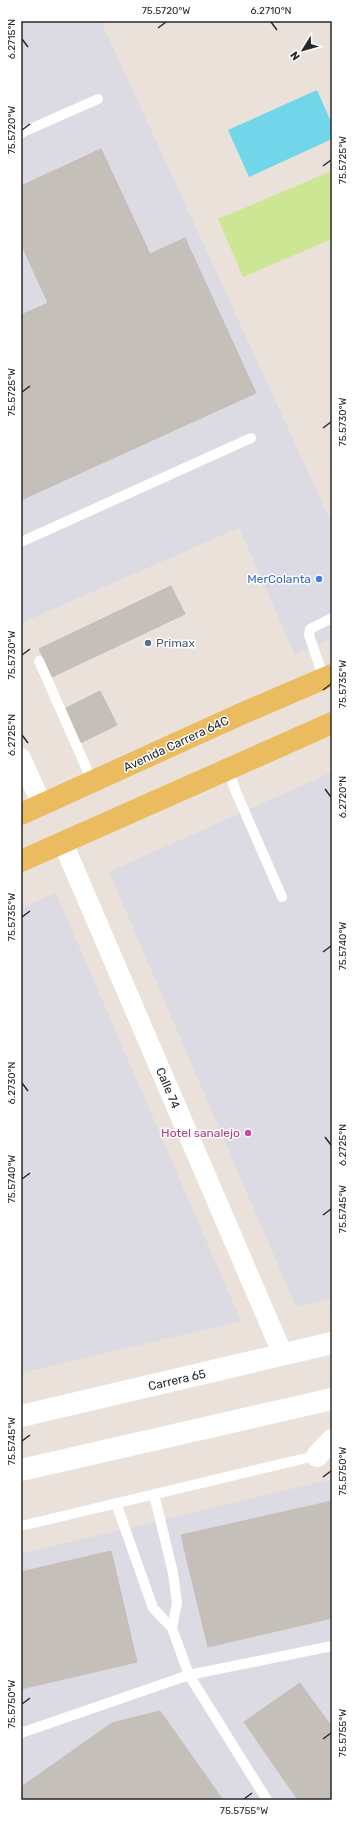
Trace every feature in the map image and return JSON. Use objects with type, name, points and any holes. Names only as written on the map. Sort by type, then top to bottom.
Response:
[{"type":"main road","name":"Avenida Carrera 64C","points":[[21,814],[93,783],[241,714],[328,677]]},
{"type":"main road","points":[[21,861],[332,723]]},
{"type":"main road","name":"Carrera 65","points":[[21,1416],[332,1343]]},
{"type":"main road","points":[[21,1470],[332,1399]]},
{"type":"main road","points":[[325,1454],[332,1440]]},
{"type":"street","points":[[21,758],[42,805]]},
{"type":"street","name":"Calle 74","points":[[63,843],[283,1355]]},
{"type":"lane","points":[[21,133],[98,99]]},
{"type":"lane","points":[[21,542],[251,438]]},
{"type":"lane","points":[[328,677],[309,635],[310,629],[332,618]]},
{"type":"lane","points":[[39,661],[93,783]]},
{"type":"lane","points":[[228,769],[236,792],[282,897]]},
{"type":"lane","points":[[21,1526],[325,1454]]},
{"type":"lane","points":[[154,1494],[173,1573],[177,1603],[172,1628]]},
{"type":"lane","points":[[116,1503],[153,1608],[172,1628],[189,1675],[267,1800]]},
{"type":"lane","points":[[21,1733],[189,1675],[332,1646]]},
{"type":"shaded area","points":[[21,21],[101,21],[332,524],[332,638],[295,655],[239,528],[21,623]]},
{"type":"shaded area","points":[[332,772],[332,1298],[296,1307],[109,872]]},
{"type":"shaded area","points":[[56,893],[241,1321],[21,1373],[21,908]]},
{"type":"shaded area","points":[[332,1479],[332,1800],[21,1800],[21,1554]]},
{"type":"green space","points":[[329,172],[332,180],[332,239],[243,277],[218,219]]},
{"type":"water","points":[[317,90],[332,124],[332,139],[249,177],[228,130]]},
{"type":"building","points":[[101,149],[150,254],[185,238],[256,393],[21,500],[21,315],[48,303],[21,244],[21,186]]},
{"type":"building","points":[[171,586],[185,614],[52,677],[39,649]]},
{"type":"building","points":[[100,691],[117,725],[80,743],[64,709]]},
{"type":"building","points":[[332,1501],[332,1618],[208,1647],[181,1535]]},
{"type":"building","points":[[111,1551],[137,1662],[21,1689],[21,1572]]},
{"type":"building","points":[[300,1683],[332,1726],[332,1800],[298,1800],[244,1722]]},
{"type":"building","points":[[160,1711],[223,1800],[21,1800],[21,1787],[112,1723]]},
{"type":"place","name":"MerColanta","points":[[319,579]]},
{"type":"place","name":"Primax","points":[[148,643]]},
{"type":"place","name":"Hotel sanalejo","points":[[248,1133]]}]
